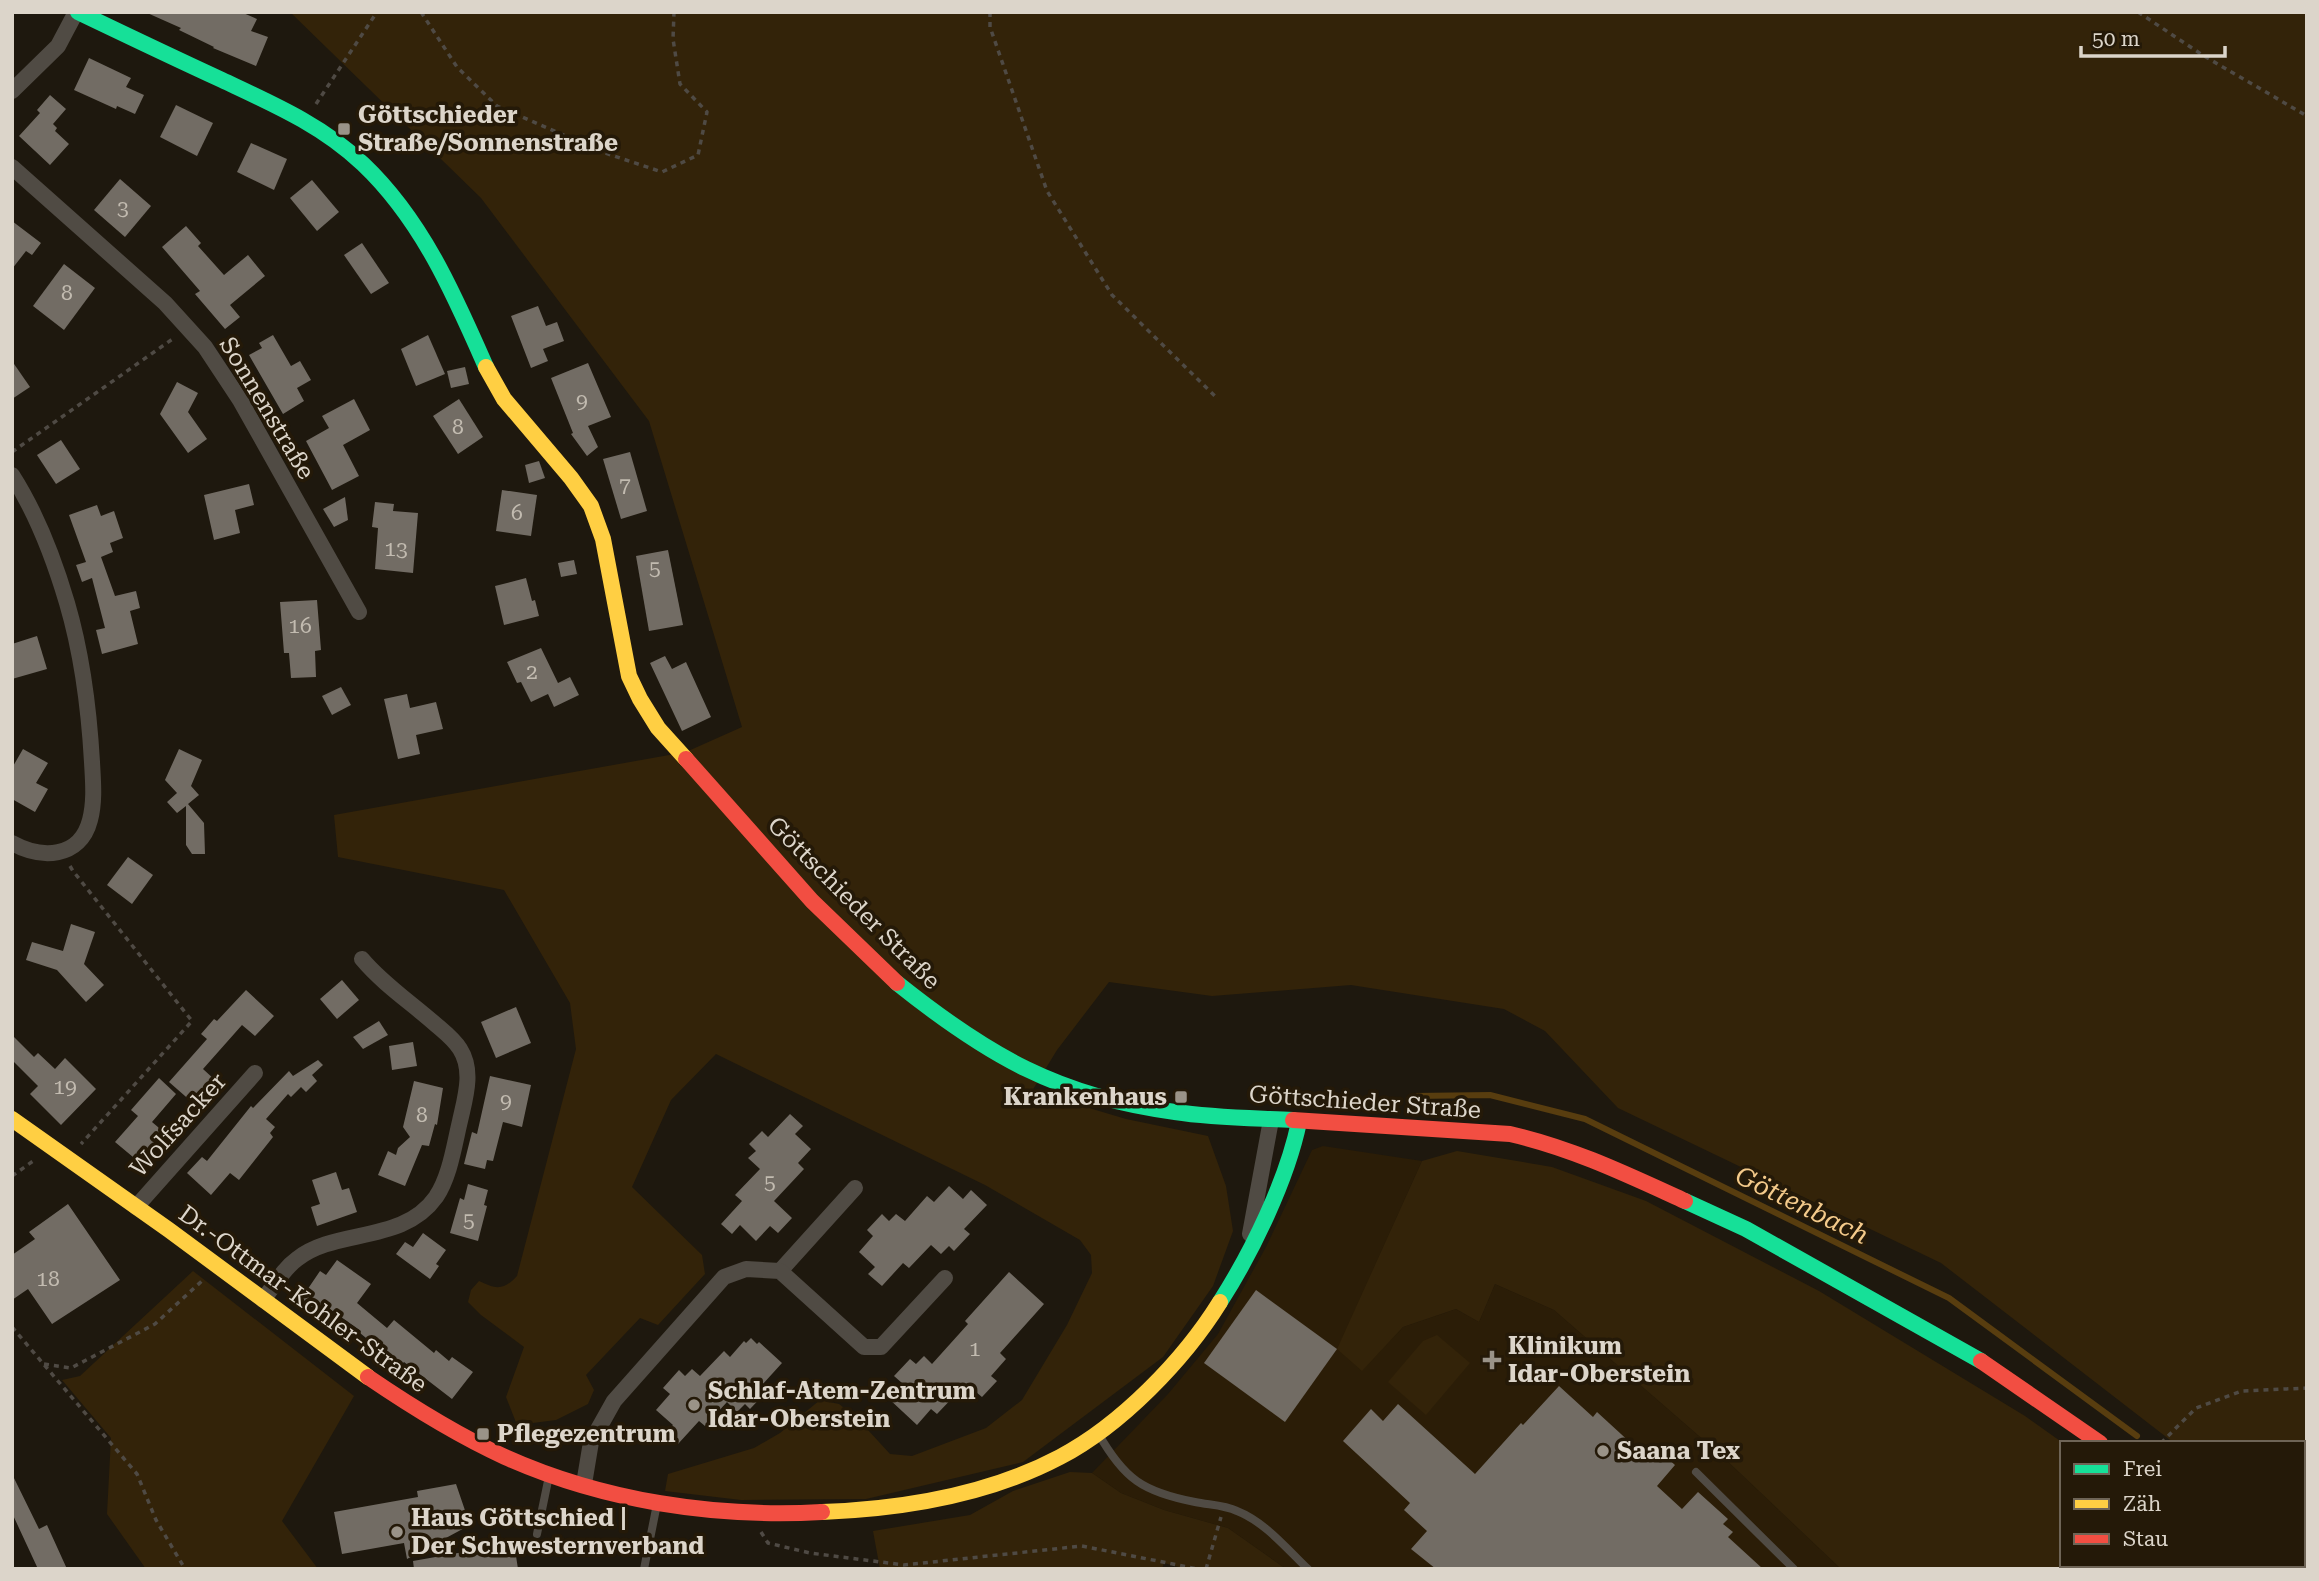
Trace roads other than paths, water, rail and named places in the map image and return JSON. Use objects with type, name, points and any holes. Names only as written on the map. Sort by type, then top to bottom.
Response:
[{"type":"street","points":[[12,91],[58,46],[77,12]]},
{"type":"street","name":"Göttschieder Straße","points":[[77,12],[306,120],[365,166],[416,228],[429,249],[451,288],[489,373],[504,399],[571,478],[591,506],[603,539],[626,668],[642,704],[658,728],[797,885],[920,1003],[989,1051],[1021,1068],[1065,1086],[1140,1108],[1299,1122],[1510,1134],[1587,1156],[1746,1229],[1982,1361],[2097,1441]]},
{"type":"street","name":"Sonnenstraße","points":[[12,167],[190,327],[218,364],[240,400],[359,612]]},
{"type":"street","points":[[12,475],[34,514],[67,604],[85,690],[93,774],[92,810],[88,829],[81,838],[64,851],[52,855],[27,851],[12,843]]},
{"type":"street","points":[[263,1300],[298,1257],[413,1218],[436,1196],[451,1158],[466,1097],[466,1062],[452,1038],[362,960]]},
{"type":"street","name":"Wolfsacker","points":[[136,1207],[255,1073]]},
{"type":"street","name":"Dr.-Ottmar-Kohler-Straße","points":[[12,1119],[393,1395],[434,1421],[510,1459],[549,1474],[637,1499],[715,1511],[750,1512],[856,1512],[918,1503],[977,1489],[1034,1470],[1075,1449],[1098,1433],[1176,1363],[1216,1310],[1247,1254],[1292,1154],[1299,1122]]},
{"type":"street","name":"Dr.-Ottmar-Kohler-Straße","points":[[1247,1254],[1271,1120]]},
{"type":"street","points":[[780,1271],[855,1188]]},
{"type":"street","points":[[584,1484],[591,1442],[614,1401],[724,1277],[746,1269],[780,1271],[864,1347],[881,1347],[945,1278]]},
{"type":"lane","points":[[1098,1433],[1125,1473],[1146,1488],[1235,1510],[1252,1518],[1308,1569]]},
{"type":"lane","points":[[1696,1472],[1794,1569]]},
{"type":"lane","points":[[537,1534],[549,1474]]},
{"type":"lane","points":[[644,1569],[657,1502]]},
{"type":"waterway","name":"Göttenbach","points":[[1414,1096],[1490,1095],[1585,1119],[1949,1298],[2137,1436]]},
{"type":"place","name":"Göttschieder Straße/Sonnenstraße","points":[[344,129]]},
{"type":"place","name":"Krankenhaus","points":[[1181,1097]]},
{"type":"place","name":"Klinikum Idar-Oberstein","points":[[1492,1360]]},
{"type":"place","name":"Schlaf-Atem-Zentrum Idar-Oberstein","points":[[694,1405]]},
{"type":"place","name":"Pflegezentrum","points":[[483,1434]]},
{"type":"place","name":"Saana Tex","points":[[1603,1451]]},
{"type":"place","name":"Haus Göttschied | Der Schwesternverband","points":[[397,1532]]}]
